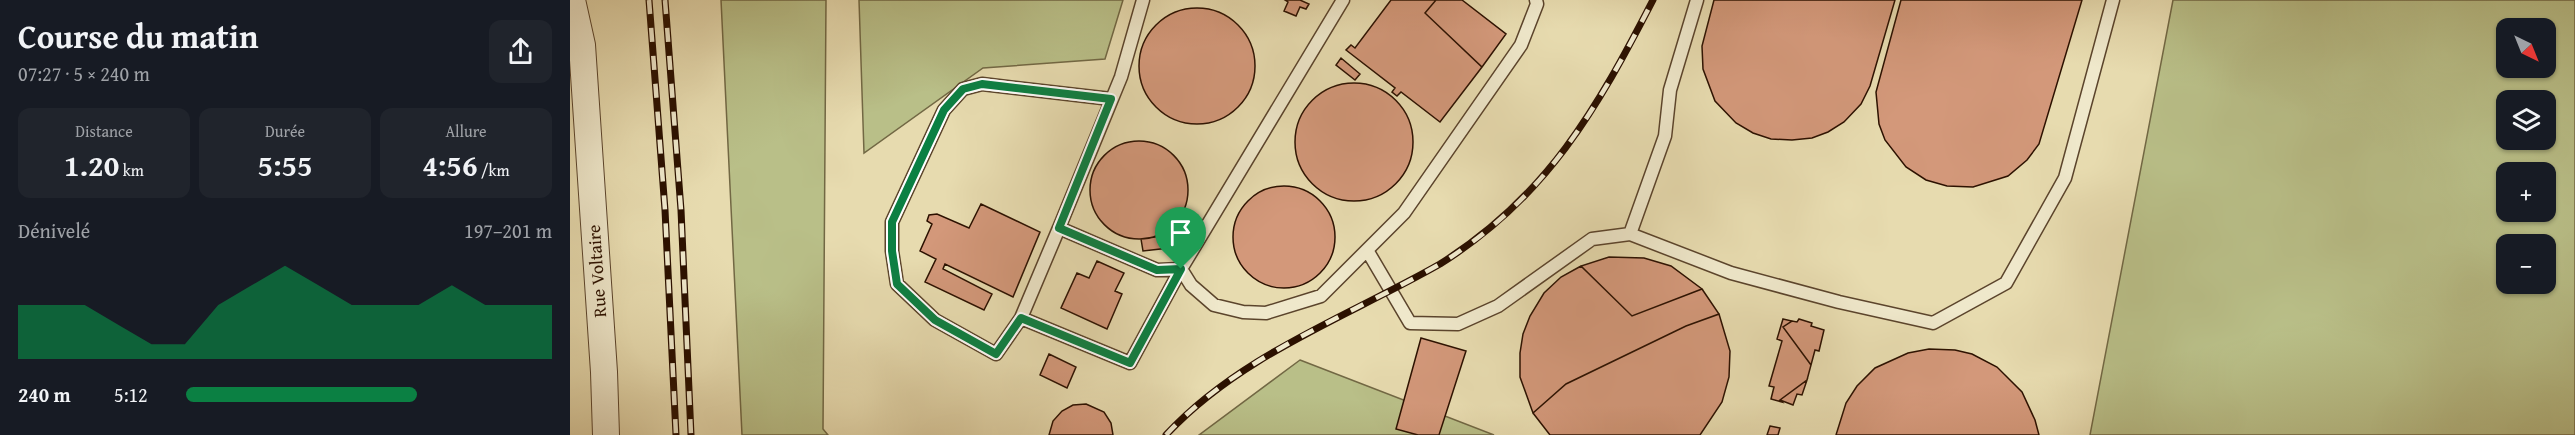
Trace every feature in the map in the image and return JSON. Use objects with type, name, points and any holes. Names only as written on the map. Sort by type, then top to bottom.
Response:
[{"type":"street","name":"Rue Voltaire","points":[[572,0],[582,57],[604,372],[606,435]]},
{"type":"lane","points":[[1111,99],[982,84],[963,89],[944,110],[892,222],[892,251],[897,284],[935,320],[996,354],[1021,318],[1059,228],[1121,77],[1143,0]]},
{"type":"lane","points":[[1021,318],[1130,363],[1181,269],[1343,0]]},
{"type":"lane","points":[[1181,269],[1191,285],[1214,305],[1243,312],[1266,313],[1321,296],[1404,213],[1521,45],[1537,4],[1536,0]]},
{"type":"lane","points":[[1630,234],[1665,136],[1670,90],[1697,0]]},
{"type":"lane","points":[[1367,250],[1410,323],[1458,324],[1498,306],[1592,239],[1630,234],[1731,273],[1933,323],[2006,284],[2065,178],[2113,0]]},
{"type":"lane","points":[[1059,228],[1157,270],[1181,269]]},
{"type":"green space","points":[[721,0],[826,0],[823,429],[828,435],[742,435]]},
{"type":"green space","points":[[859,0],[1123,0],[1105,59],[983,68],[864,153]]},
{"type":"green space","points":[[2173,0],[2575,0],[2575,435],[2090,435]]},
{"type":"green space","points":[[1300,360],[1494,435],[1199,435]]},
{"type":"building","points":[[1285,0],[1300,0],[1309,4],[1306,9],[1300,7],[1296,16],[1284,11],[1288,2]]},
{"type":"building","points":[[1391,0],[1436,0],[1425,13],[1482,67],[1440,122],[1401,92],[1397,96],[1392,92],[1395,88],[1346,50],[1351,45],[1355,48]]},
{"type":"building","points":[[1436,0],[1462,0],[1506,34],[1482,67],[1425,13]]},
{"type":"building","points":[[1714,0],[1895,0],[1870,86],[1861,104],[1844,122],[1828,132],[1812,138],[1792,140],[1771,139],[1753,133],[1736,123],[1715,101],[1703,69],[1702,46]]},
{"type":"building","points":[[1901,0],[2082,0],[2039,144],[2027,160],[2008,176],[1973,187],[1947,186],[1926,180],[1906,167],[1885,140],[1879,124],[1876,92]]},
{"type":"building","points":[[1197,8],[1219,13],[1238,25],[1250,44],[1255,66],[1250,88],[1238,107],[1219,119],[1197,124],[1175,119],[1156,107],[1144,88],[1139,66],[1144,44],[1156,25],[1175,13]]},
{"type":"building","points":[[1341,58],[1360,74],[1355,80],[1336,65]]},
{"type":"building","points":[[1354,83],[1377,87],[1396,100],[1409,119],[1413,142],[1409,165],[1396,184],[1377,197],[1354,201],[1331,197],[1312,184],[1299,165],[1295,142],[1299,119],[1312,100],[1331,87]]},
{"type":"building","points":[[1139,141],[1158,144],[1174,155],[1185,171],[1188,190],[1185,209],[1174,225],[1158,236],[1139,239],[1120,236],[1104,225],[1093,209],[1090,190],[1093,171],[1104,155],[1120,144]]},
{"type":"building","points":[[1284,186],[1303,190],[1320,201],[1331,218],[1335,237],[1331,256],[1320,273],[1303,284],[1284,288],[1265,284],[1248,273],[1237,256],[1233,237],[1237,218],[1248,201],[1265,190]]},
{"type":"building","points":[[981,204],[1040,232],[1013,297],[945,264],[943,269],[992,294],[984,310],[925,282],[936,259],[920,251],[932,224],[927,221],[929,215],[937,214],[969,228]]},
{"type":"building","points":[[1168,230],[1169,248],[1143,251],[1141,239],[1155,237]]},
{"type":"building","points":[[1609,257],[1644,258],[1671,266],[1702,289],[1632,316],[1581,266]]},
{"type":"building","points":[[1097,261],[1124,273],[1115,291],[1122,294],[1107,329],[1061,308],[1077,273],[1089,278]]},
{"type":"building","points":[[1581,266],[1632,316],[1702,289],[1719,314],[1686,326],[1566,384],[1533,413],[1520,377],[1523,334],[1530,316],[1544,293],[1561,277]]},
{"type":"building","points":[[1719,314],[1730,351],[1729,377],[1722,402],[1700,435],[1550,435],[1533,413],[1566,384],[1686,326]]},
{"type":"building","points":[[1783,319],[1792,321],[1783,327],[1811,365],[1807,380],[1780,400],[1782,402],[1771,399],[1774,387],[1769,386],[1782,341],[1777,339]]},
{"type":"building","points":[[1799,319],[1824,330],[1819,351],[1815,350],[1811,365],[1783,327]]},
{"type":"building","points":[[1421,338],[1466,351],[1439,435],[1418,435],[1396,429]]},
{"type":"building","points":[[1929,349],[1955,350],[1972,354],[1997,367],[2022,392],[2039,435],[1836,435],[1846,403],[1857,386],[1875,368],[1908,353]]},
{"type":"building","points":[[1049,354],[1076,367],[1067,388],[1040,375]]},
{"type":"building","points":[[1807,380],[1802,395],[1797,394],[1793,405],[1780,400]]},
{"type":"building","points":[[1086,404],[1104,412],[1111,423],[1113,435],[1049,435],[1053,421],[1062,411],[1073,405]]},
{"type":"building","points":[[1770,426],[1780,428],[1778,435],[1767,435]]},
{"type":"railway","points":[[649,0],[665,210],[676,435]]},
{"type":"railway","points":[[665,0],[681,210],[691,435]]},
{"type":"railway","points":[[1166,435],[1195,407],[1227,382],[1296,339],[1440,264],[1478,238],[1511,210],[1540,180],[1566,148],[1589,114],[1653,0]]},
{"type":"route","points":[[982,84],[1111,99],[1059,228],[1157,270],[1181,269],[1130,363],[1021,318],[996,354],[935,320],[897,284],[892,251],[892,222],[944,110],[963,89],[982,84]]}]
